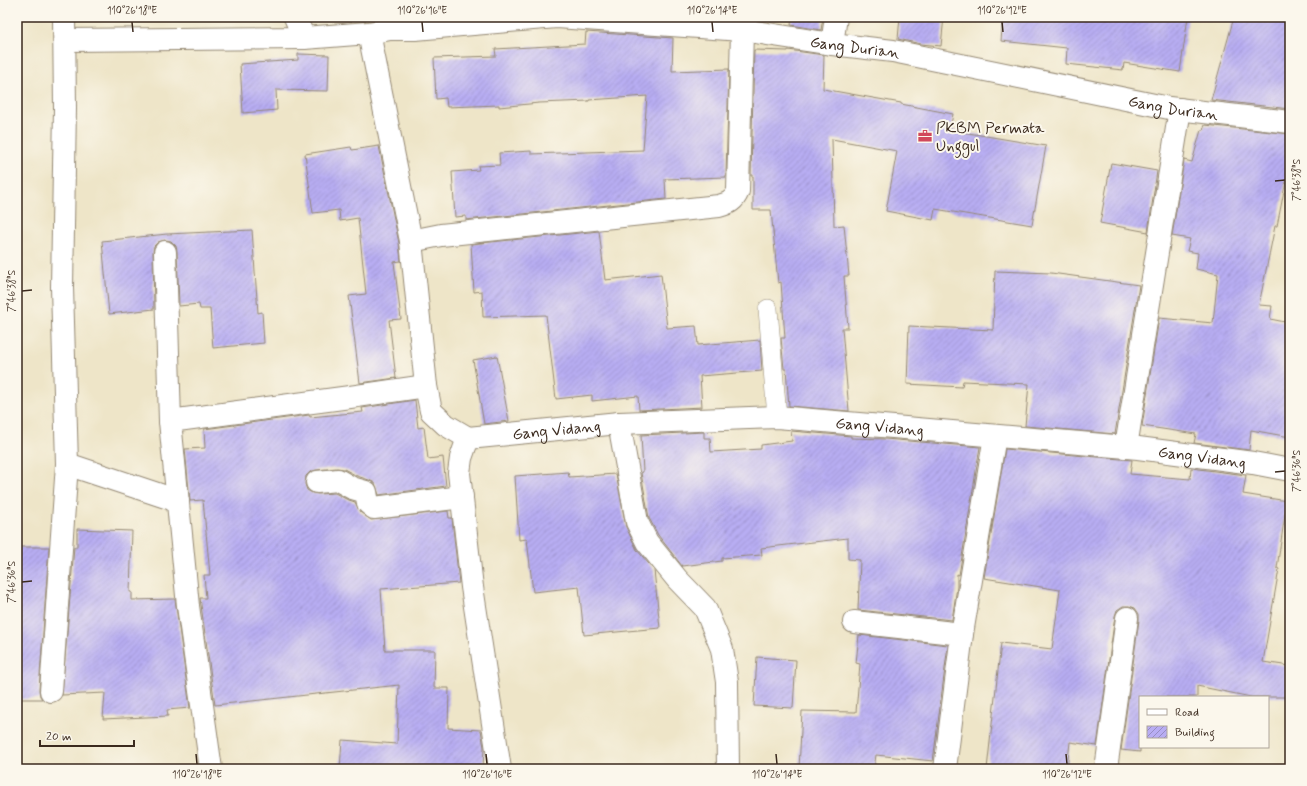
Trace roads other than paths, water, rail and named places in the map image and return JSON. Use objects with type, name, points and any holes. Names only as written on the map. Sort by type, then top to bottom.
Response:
[{"type":"street","points":[[51,691],[67,464],[62,287],[65,108],[64,17]]},
{"type":"street","points":[[295,17],[304,38]]},
{"type":"street","name":"Gang Durian","points":[[64,40],[304,38],[368,33],[390,29],[415,29],[557,17],[742,30],[832,44],[893,51],[1180,109],[1290,122]]},
{"type":"street","points":[[832,44],[836,17]]},
{"type":"street","points":[[425,238],[729,204],[735,199],[738,191],[739,178],[742,30]]},
{"type":"street","points":[[368,33],[425,238],[426,386],[431,411],[446,425],[468,438],[461,458],[459,473],[472,587],[500,769]]},
{"type":"street","points":[[1126,447],[1180,109]]},
{"type":"street","points":[[166,252],[170,421],[188,606],[211,769]]},
{"type":"street","points":[[170,421],[426,386]]},
{"type":"street","name":"Gang Vidang","points":[[468,438],[619,423],[777,417],[1126,447],[1253,463],[1290,470]]},
{"type":"street","points":[[619,423],[637,522],[647,542],[677,578],[705,608],[722,649],[727,682],[728,769]]},
{"type":"street","points":[[945,769],[962,634],[995,436]]},
{"type":"street","points":[[67,464],[178,501]]},
{"type":"street","points":[[316,482],[338,480],[352,488],[366,492],[368,503],[374,508],[462,497]]},
{"type":"street","points":[[1106,769],[1127,618]]},
{"type":"street","points":[[854,622],[962,634]]},
{"type":"lane","points":[[768,309],[777,417]]},
{"type":"place","name":"PKBM Permata Unggul","points":[[925,136]]}]
